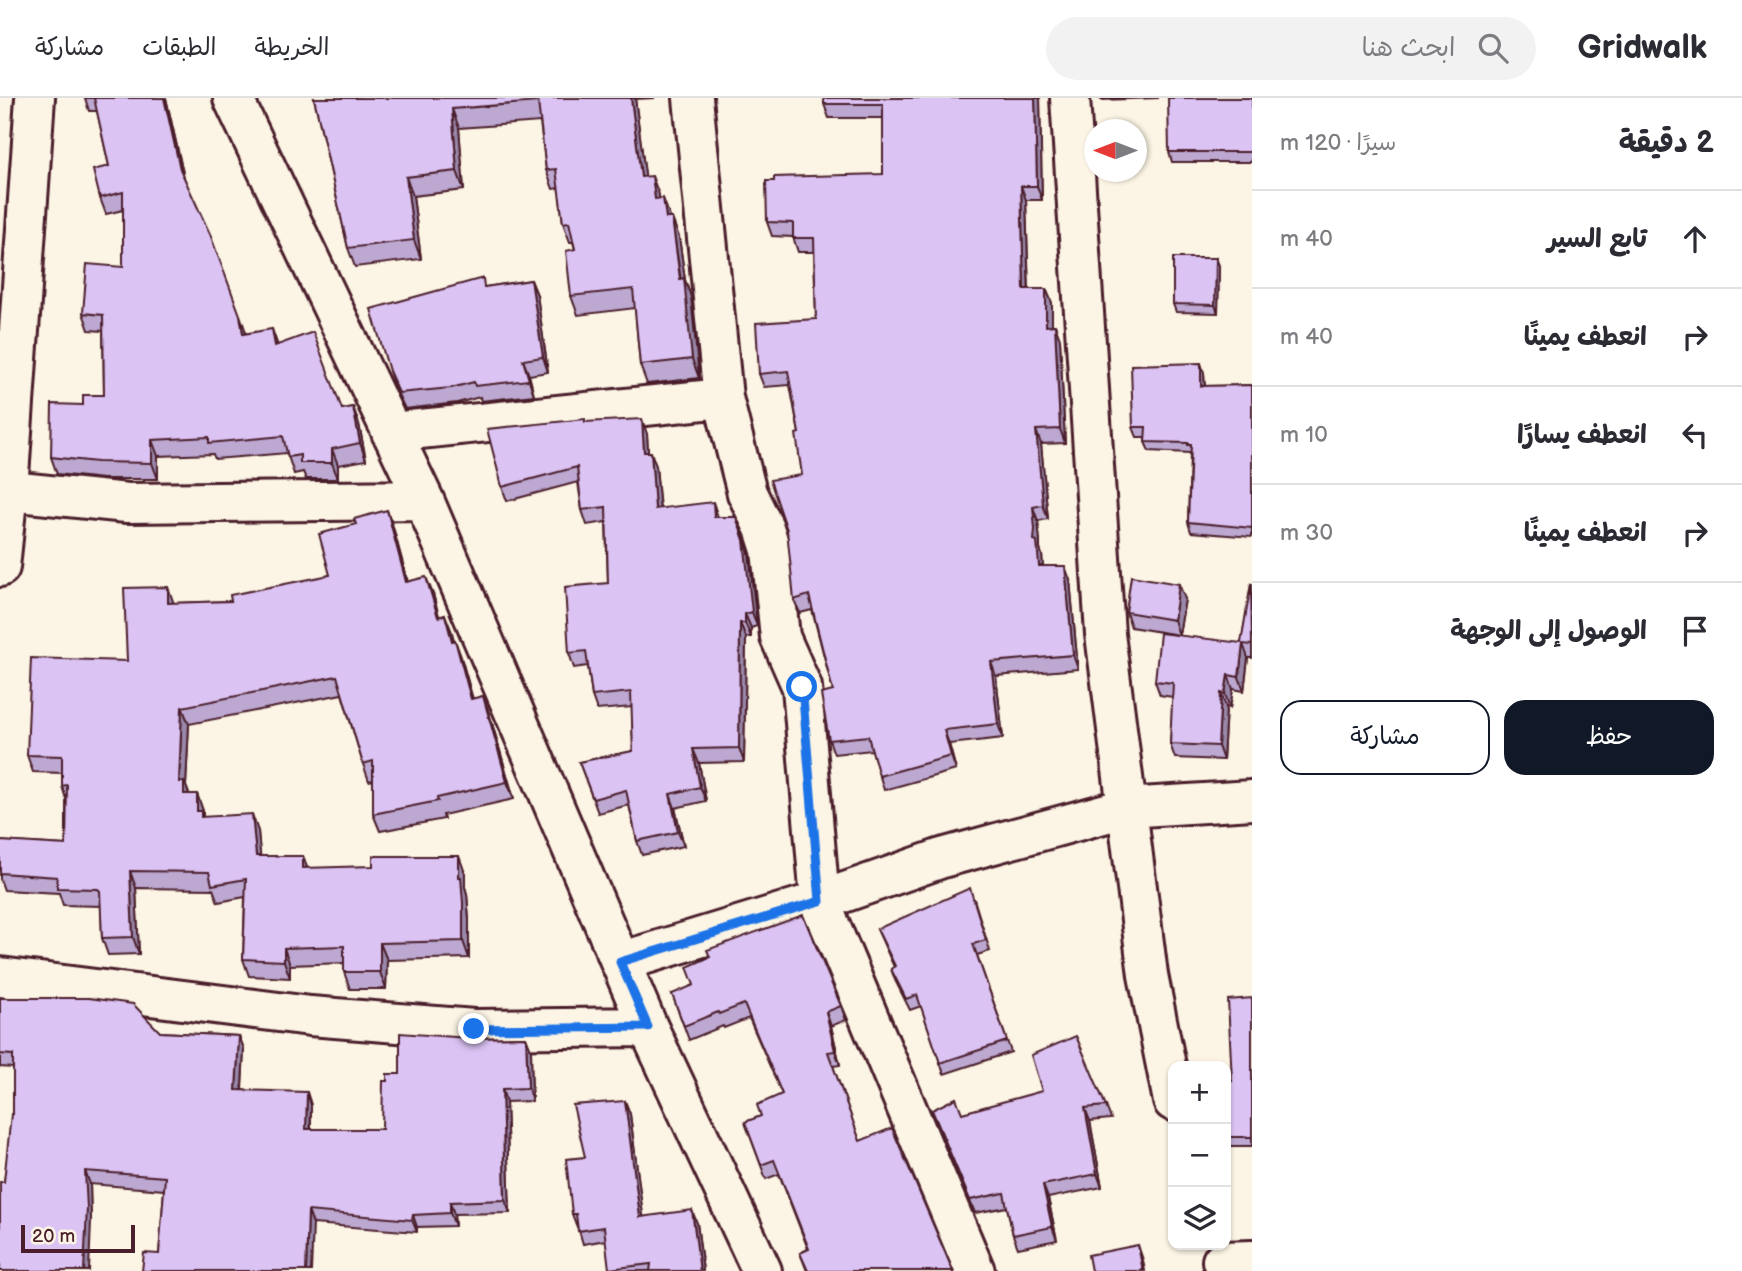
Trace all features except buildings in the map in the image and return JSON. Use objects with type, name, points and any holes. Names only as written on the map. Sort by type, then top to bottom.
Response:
[{"type":"street","points":[[0,567],[35,98]]},
{"type":"street","points":[[233,98],[424,499],[648,1027],[762,1271]]},
{"type":"street","points":[[693,98],[723,398],[747,493],[771,550],[780,637],[802,687],[820,901],[975,1271]]},
{"type":"street","points":[[1070,98],[1105,634],[1148,975],[1168,1076]]},
{"type":"street","points":[[391,432],[723,398]]},
{"type":"street","points":[[4,490],[127,503],[424,499]]},
{"type":"street","points":[[620,962],[820,901],[942,858],[1125,807],[1252,800]]},
{"type":"street","points":[[0,977],[310,1016],[419,1025],[474,1029],[648,1027]]},
{"type":"route","points":[[474,1029],[648,1027],[620,962],[820,901],[802,687]]}]
